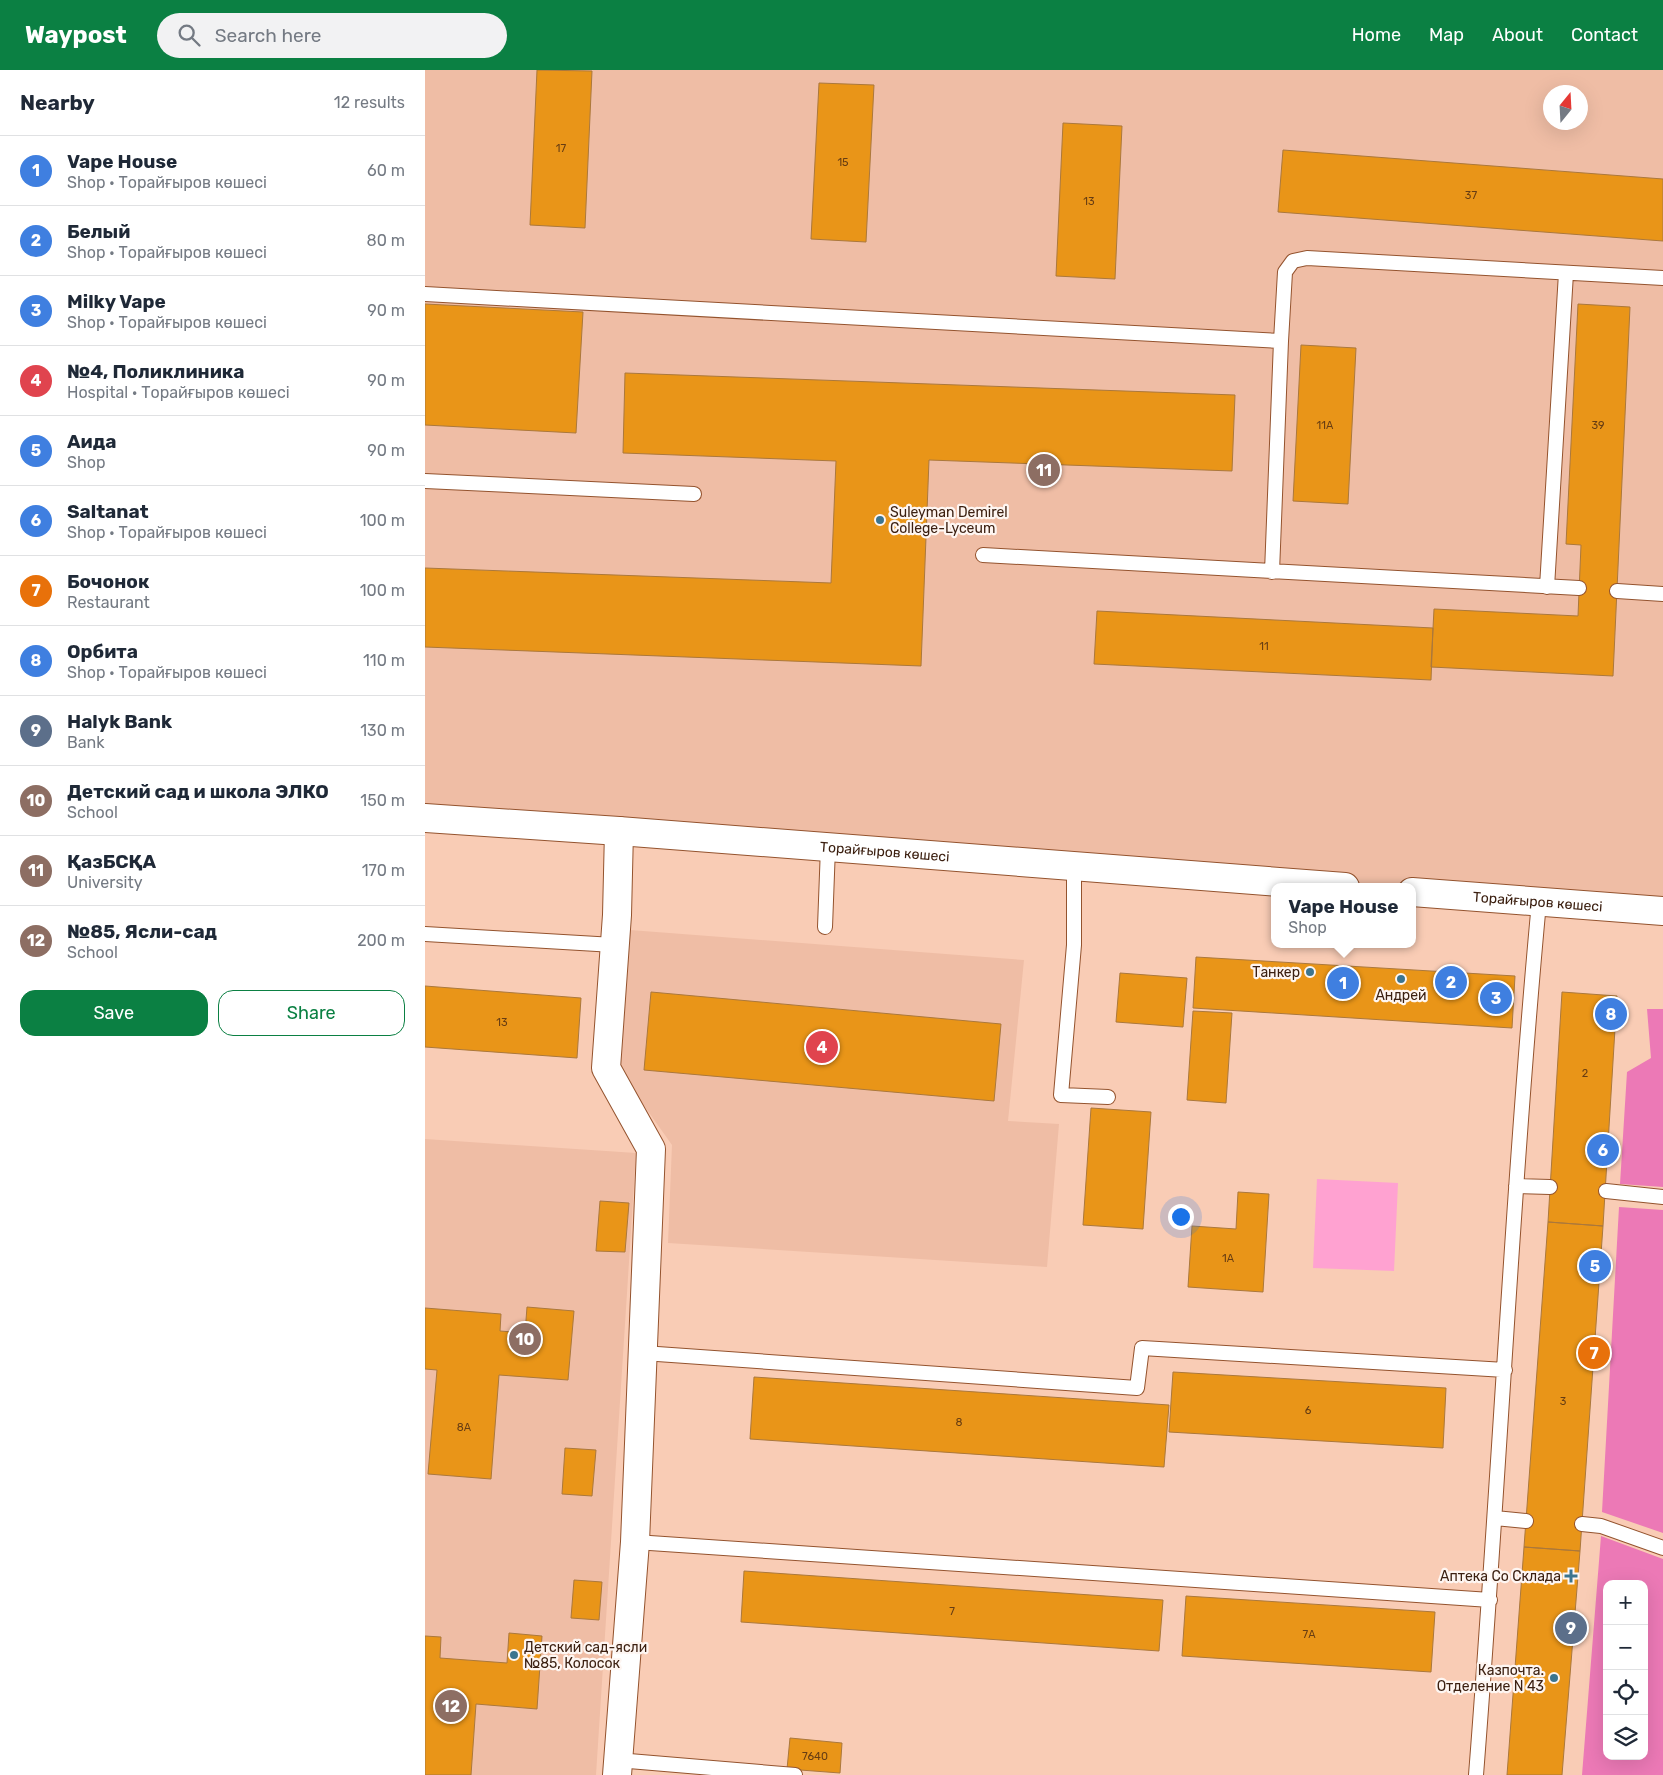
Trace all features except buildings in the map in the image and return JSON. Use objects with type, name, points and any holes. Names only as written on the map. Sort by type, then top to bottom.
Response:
[{"type":"street","name":"Торайғыров көшесі","points":[[425,818],[619,831],[1293,883]]},
{"type":"street","points":[[617,1767],[635,1542],[651,1149],[606,1068],[619,831]]},
{"type":"street","name":"Торайғыров көшесі","points":[[1416,892],[1663,912]]},
{"type":"lane","points":[[1272,572],[1285,272],[1293,261],[1317,258],[1663,278]]},
{"type":"lane","points":[[1547,587],[1565,273]]},
{"type":"lane","points":[[425,294],[1281,341]]},
{"type":"lane","points":[[425,481],[694,494]]},
{"type":"lane","points":[[983,556],[1579,588]]},
{"type":"lane","points":[[1617,591],[1663,594]]},
{"type":"lane","points":[[825,927],[828,847]]},
{"type":"lane","points":[[1074,866],[1075,945],[1061,1095],[1108,1097]]},
{"type":"lane","points":[[1476,1775],[1490,1600],[1516,1186],[1539,902]]},
{"type":"lane","points":[[425,934],[614,945]]},
{"type":"lane","points":[[1516,1186],[1550,1187]]},
{"type":"lane","points":[[1606,1191],[1663,1197]]},
{"type":"lane","points":[[643,1353],[1137,1388],[1142,1348],[1505,1370]]},
{"type":"lane","points":[[1495,1518],[1525,1522]]},
{"type":"lane","points":[[1581,1524],[1601,1526],[1663,1548]]},
{"type":"lane","points":[[635,1542],[1490,1600]]},
{"type":"lane","points":[[617,1767],[795,1775]]},
{"type":"shaded area","points":[[425,70],[1663,70],[1663,911],[1416,887],[1416,883],[1292,883],[425,818]]},
{"type":"shaded area","points":[[630,930],[1024,960],[1008,1121],[1059,1124],[1047,1267],[668,1243],[672,1145],[618,1069]]},
{"type":"shaded area","points":[[1647,1009],[1663,1009],[1663,1187],[1620,1184],[1627,1072],[1651,1058]]},
{"type":"shaded area","points":[[425,1139],[636,1153],[596,1775],[425,1775]]},
{"type":"shaded area","points":[[1317,1179],[1398,1183],[1394,1271],[1313,1268]]},
{"type":"shaded area","points":[[1619,1207],[1663,1210],[1663,1533],[1602,1512]]},
{"type":"shaded area","points":[[1601,1536],[1663,1559],[1663,1775],[1582,1775]]},
{"type":"place","name":"ҚазБСҚА","points":[[1044,470]]},
{"type":"place","name":"Suleyman Demirel College-Lyceum","points":[[880,520]]},
{"type":"place","name":"Танкер","points":[[1310,972]]},
{"type":"place","name":"Андрей","points":[[1401,979]]},
{"type":"place","name":"Белый","points":[[1451,982]]},
{"type":"place","name":"Vape House","points":[[1343,983]]},
{"type":"place","name":"Milky Vape","points":[[1496,998]]},
{"type":"place","name":"Орбита","points":[[1611,1014]]},
{"type":"place","name":"№4, Поликлиника","points":[[822,1047]]},
{"type":"place","name":"Saltanat","points":[[1603,1150]]},
{"type":"place","name":"Аида","points":[[1595,1266]]},
{"type":"place","name":"Детский сад и школа ЭЛКО","points":[[525,1339]]},
{"type":"place","name":"Бочонок","points":[[1594,1353]]},
{"type":"place","name":"Аптека Со Склада","points":[[1571,1576]]},
{"type":"place","name":"Halyk Bank","points":[[1571,1628]]},
{"type":"place","name":"Детский сад-ясли №85, Колосок","points":[[514,1655]]},
{"type":"place","name":"Казпочта. Отделение N 43","points":[[1554,1678]]},
{"type":"place","name":"№85, Ясли-сад","points":[[451,1706]]}]
